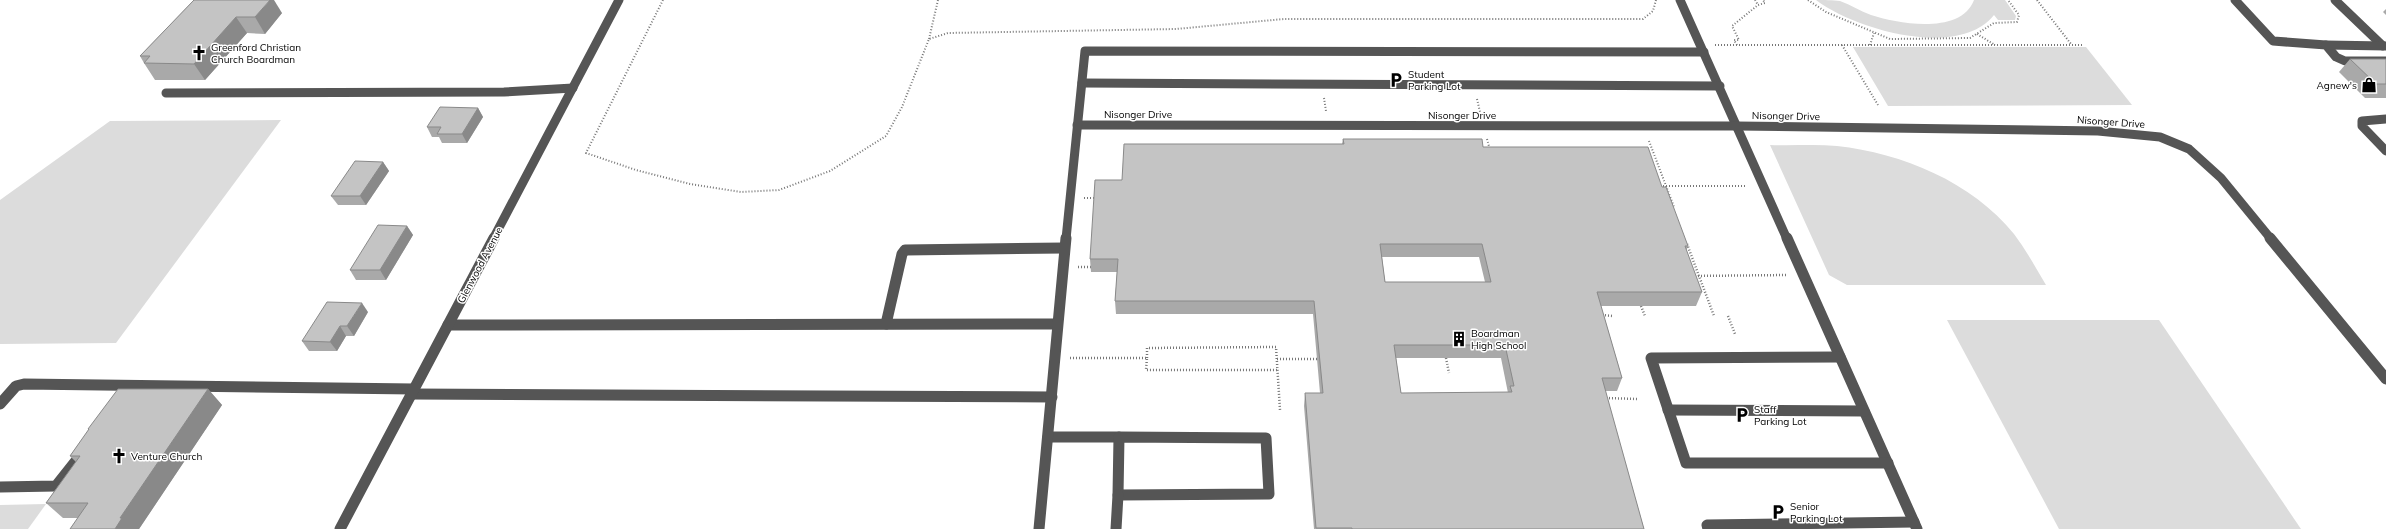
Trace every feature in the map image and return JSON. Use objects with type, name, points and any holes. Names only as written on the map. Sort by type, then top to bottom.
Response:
[{"type":"street","name":"Glenwood Avenue","points":[[340,529],[620,0]]},
{"type":"street","points":[[1680,0],[1720,86],[1915,526],[1707,525],[1708,529]]},
{"type":"street","points":[[2235,0],[2273,41],[2326,45],[2385,46]]},
{"type":"street","points":[[2335,0],[2385,46]]},
{"type":"street","points":[[2326,45],[2336,57],[2345,61],[2386,61]]},
{"type":"street","points":[[1039,529],[1052,397],[1064,248],[1085,51],[1703,48]]},
{"type":"street","points":[[1082,83],[1720,86]]},
{"type":"street","points":[[166,93],[504,92],[573,88]]},
{"type":"street","points":[[2386,119],[2362,121],[2362,126],[2386,151]]},
{"type":"street","name":"Nisonger Drive","points":[[1077,125],[1737,126],[2098,131],[2140,134],[2176,142],[2199,156],[2221,178],[2386,379]]},
{"type":"street","points":[[886,324],[902,254],[905,250],[1064,248]]},
{"type":"street","points":[[448,325],[1057,324]]},
{"type":"street","points":[[1840,357],[1651,358],[1686,463],[1888,463]]},
{"type":"street","points":[[0,404],[16,386],[24,384],[413,391],[1052,397]]},
{"type":"street","points":[[122,399],[132,386]]},
{"type":"street","points":[[1668,410],[1864,411]]},
{"type":"street","points":[[1048,437],[1266,438],[1269,494],[1118,495]]},
{"type":"street","points":[[1116,529],[1119,437]]},
{"type":"street","points":[[0,487],[56,486],[90,443]]},
{"type":"path","points":[[662,0],[586,153],[636,170],[690,184],[741,192],[779,190],[830,171],[886,136],[902,107],[929,39],[938,0]]},
{"type":"path","points":[[929,39],[948,34],[1176,29],[1284,19],[1643,19],[1653,13],[1656,0]]},
{"type":"path","points":[[1755,0],[1758,5]]},
{"type":"path","points":[[1737,45],[1734,40],[1739,40],[1732,26],[1758,5],[1765,3],[1763,0]]},
{"type":"path","points":[[1808,0],[1826,12],[1890,39],[1941,40],[1970,38],[1994,23],[2017,22],[2019,15],[2008,0]]},
{"type":"path","points":[[2037,0],[2071,45]]},
{"type":"path","points":[[1870,45],[1874,33]]},
{"type":"path","points":[[1977,34],[1996,45]]},
{"type":"path","points":[[1703,48],[1737,45],[2083,45]]},
{"type":"path","points":[[1842,45],[1878,105]]},
{"type":"path","points":[[1486,133],[1491,155]]},
{"type":"path","points":[[1649,140],[1674,208]]},
{"type":"path","points":[[1653,186],[1764,186]]},
{"type":"path","points":[[1082,198],[1096,198]]},
{"type":"path","points":[[1687,243],[1714,316]]},
{"type":"path","points":[[1076,267],[1091,267]]},
{"type":"path","points":[[1685,276],[1804,275]]},
{"type":"path","points":[[1641,306],[1645,316]]},
{"type":"path","points":[[1598,315],[1613,316]]},
{"type":"path","points":[[1728,316],[1735,334]]},
{"type":"path","points":[[1278,370],[1146,370],[1147,348],[1276,348],[1278,370],[1280,410]]},
{"type":"path","points":[[1068,358],[1146,358]]},
{"type":"path","points":[[1446,358],[1449,373]]},
{"type":"path","points":[[1277,359],[1317,359]]},
{"type":"path","points":[[1600,398],[1637,399]]},
{"type":"shaded area","points":[[1816,0],[1840,1],[1871,15],[1912,23],[1928,24],[1956,18],[1967,11],[1974,0],[2005,0],[2016,16],[2015,20],[1998,20],[1994,15],[1978,28],[1956,36],[1932,38],[1906,35],[1855,21],[1833,11]]},
{"type":"shaded area","points":[[1853,47],[2086,47],[2132,105],[1888,106]]},
{"type":"shaded area","points":[[281,120],[116,343],[0,344],[0,200],[110,121]]},
{"type":"shaded area","points":[[1770,145],[1829,145],[1862,150],[1886,155],[1934,173],[1957,185],[1978,199],[1997,216],[2014,234],[2046,285],[1847,285],[1829,275]]},
{"type":"shaded area","points":[[1947,320],[2159,320],[2301,529],[2059,529]]},
{"type":"shaded area","points":[[46,504],[28,529],[0,529],[0,505]]},
{"type":"building","points":[[194,0],[270,0],[255,17],[236,17],[194,64],[144,63],[150,56],[140,56]]},
{"type":"building","points":[[2350,59],[2386,59],[2386,84],[2376,84]]},
{"type":"building","points":[[440,107],[478,108],[462,134],[437,134],[441,127],[427,127]]},
{"type":"building","name":"Boardman High School","points":[[1343,139],[1482,139],[1483,147],[1648,147],[1662,187],[1666,187],[1688,246],[1685,246],[1702,292],[1597,292],[1622,378],[1602,378],[1644,529],[1316,528],[1305,393],[1323,393],[1314,301],[1115,301],[1118,259],[1090,259],[1095,180],[1122,180],[1124,144],[1344,144]],"holes":[[[1380,244],[1482,244],[1491,282],[1385,282]],[[1394,345],[1505,345],[1514,386],[1510,386],[1512,392],[1401,393]]]},
{"type":"building","points":[[355,161],[383,162],[360,196],[331,196]]},
{"type":"building","points":[[378,225],[407,226],[380,270],[350,270]]},
{"type":"building","points":[[327,302],[362,303],[347,326],[340,326],[330,342],[302,341]]},
{"type":"building","points":[[118,389],[208,389],[120,518],[122,518],[115,529],[70,529],[88,503],[46,503],[80,456],[70,456]]},
{"type":"place","name":"Greenford Christian Church Boardman","points":[[199,53]]},
{"type":"place","name":"Student Parking Lot","points":[[1396,80]]},
{"type":"place","name":"Agnew's","points":[[2369,85]]},
{"type":"place","name":"Boardman High School","points":[[1459,339]]},
{"type":"place","name":"Staff Parking Lot","points":[[1742,415]]},
{"type":"place","name":"Venture Church","points":[[119,456]]},
{"type":"place","name":"Senior Parking Lot","points":[[1778,512]]}]
